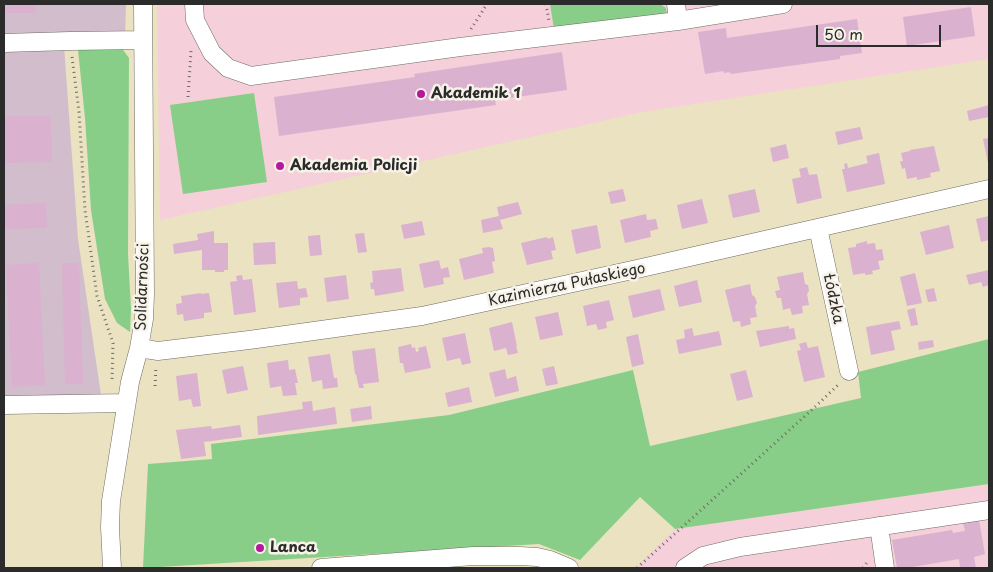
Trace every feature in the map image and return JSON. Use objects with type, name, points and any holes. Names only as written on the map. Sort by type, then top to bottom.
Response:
[{"type":"street","name":"Solidarności","points":[[112,568],[111,501],[126,403],[144,318],[143,4]]},
{"type":"street","points":[[195,12],[212,53],[228,68],[251,76],[460,47],[677,12],[783,4]]},
{"type":"street","points":[[4,43],[143,40]]},
{"type":"street","name":"Kazimierza Pułaskiego","points":[[139,348],[158,351],[422,316],[636,270],[989,189]]},
{"type":"street","name":"Łódzka","points":[[818,228],[849,371]]},
{"type":"street","points":[[4,405],[126,403]]},
{"type":"street","points":[[685,568],[703,556],[740,547],[989,510]]},
{"type":"street","points":[[879,526],[885,568]]},
{"type":"street","points":[[321,568],[473,562],[537,556],[569,568]]},
{"type":"path","points":[[460,47],[487,4]]},
{"type":"path","points":[[188,97],[195,12]]},
{"type":"path","points":[[70,41],[79,112],[85,210],[97,296],[113,343],[112,380],[121,381]]},
{"type":"path","points":[[637,568],[836,388],[849,371]]},
{"type":"shaded area","points":[[4,4],[126,4],[125,39],[64,46],[78,239],[101,395],[4,399]]},
{"type":"shaded area","name":"Akademia Policji","points":[[157,4],[989,4],[989,59],[642,112],[160,220]]},
{"type":"shaded area","points":[[989,484],[989,568],[635,568],[675,529]]},
{"type":"green space","points":[[550,4],[660,4],[666,8],[667,16],[554,29]]},
{"type":"green space","points":[[92,45],[121,47],[129,58],[128,254],[131,309],[130,332],[117,323],[105,299],[91,210],[78,50]]},
{"type":"green space","points":[[254,93],[267,182],[183,194],[170,105]]},
{"type":"green space","points":[[989,339],[989,484],[675,529],[640,497],[580,560],[539,544],[143,568],[148,464],[212,459],[211,444],[449,415],[633,370],[650,446],[861,398],[858,372]]},
{"type":"building","points":[[4,4],[36,4],[36,13],[4,13]]},
{"type":"building","points":[[971,7],[975,36],[907,46],[903,17]]},
{"type":"building","points":[[857,19],[862,53],[840,56],[840,59],[731,74],[730,72],[724,73],[723,71],[705,74],[698,32],[726,28],[727,38]]},
{"type":"building","name":"Akademik 1","points":[[562,52],[567,90],[495,100],[496,105],[279,136],[274,97],[415,77],[414,74]]},
{"type":"building","points":[[989,105],[989,117],[969,121],[967,111]]},
{"type":"building","points":[[4,116],[51,116],[52,162],[4,163]]},
{"type":"building","points":[[860,127],[863,139],[838,145],[835,132]]},
{"type":"building","points":[[989,138],[989,163],[988,163],[983,139]]},
{"type":"building","points":[[786,144],[789,158],[773,162],[770,148]]},
{"type":"building","points":[[934,146],[940,171],[930,173],[931,177],[917,180],[917,177],[907,179],[905,168],[902,169],[900,161],[903,161],[901,153]]},
{"type":"building","points":[[879,153],[885,184],[847,192],[842,169],[845,169],[844,164],[847,163],[848,168],[868,163],[866,156]]},
{"type":"building","points":[[807,167],[809,175],[817,174],[822,198],[797,204],[792,179],[801,177],[799,169]]},
{"type":"building","points":[[623,189],[626,201],[611,204],[608,192]]},
{"type":"building","points":[[755,189],[760,212],[733,218],[728,195]]},
{"type":"building","points":[[702,199],[708,223],[682,229],[677,205]]},
{"type":"building","points":[[518,202],[522,214],[500,220],[503,229],[483,233],[481,220],[499,216],[497,207]]},
{"type":"building","points":[[46,203],[47,228],[4,229],[4,205]]},
{"type":"building","points":[[646,214],[647,220],[656,219],[658,229],[650,231],[651,237],[625,243],[620,220]]},
{"type":"building","points":[[989,216],[989,240],[981,242],[976,219]]},
{"type":"building","points":[[422,221],[425,235],[404,239],[401,225]]},
{"type":"building","points":[[597,225],[601,248],[576,254],[571,230]]},
{"type":"building","points":[[949,225],[954,248],[926,255],[920,232]]},
{"type":"building","points":[[214,231],[214,243],[228,243],[228,270],[215,272],[215,270],[202,270],[202,250],[174,254],[173,244],[198,240],[197,234]]},
{"type":"building","points":[[364,233],[367,252],[358,253],[355,234]]},
{"type":"building","points":[[320,235],[322,255],[310,256],[308,236]]},
{"type":"building","points":[[547,237],[548,239],[553,237],[556,250],[551,251],[553,259],[527,265],[521,243]]},
{"type":"building","points":[[867,241],[867,244],[875,243],[876,250],[882,249],[884,260],[878,261],[880,269],[872,271],[873,274],[853,275],[848,248],[856,247],[856,244]]},
{"type":"building","points":[[275,242],[276,264],[254,265],[253,243]]},
{"type":"building","points":[[482,248],[493,248],[495,261],[492,262],[494,273],[464,280],[459,259],[483,253]]},
{"type":"building","points":[[439,260],[441,269],[448,267],[450,277],[443,278],[444,284],[424,288],[419,264]]},
{"type":"building","points":[[39,263],[45,385],[12,387],[6,265]]},
{"type":"building","points":[[62,263],[79,263],[83,384],[65,384]]},
{"type":"building","points":[[401,268],[404,291],[375,296],[374,289],[371,289],[370,283],[373,282],[372,271]]},
{"type":"building","points":[[989,270],[989,285],[983,287],[981,282],[969,285],[966,275]]},
{"type":"building","points":[[803,272],[805,284],[808,285],[809,305],[802,306],[803,313],[792,315],[790,308],[783,310],[781,298],[777,298],[775,291],[780,290],[777,277]]},
{"type":"building","points":[[915,273],[922,303],[907,306],[900,277]]},
{"type":"building","points":[[242,275],[243,280],[252,279],[256,312],[234,315],[230,282],[237,281],[236,276]]},
{"type":"building","points":[[346,275],[349,299],[327,302],[324,278]]},
{"type":"building","points":[[697,280],[702,302],[679,307],[674,286]]},
{"type":"building","points":[[297,281],[298,289],[306,288],[308,297],[300,298],[300,305],[279,308],[276,283]]},
{"type":"building","points":[[750,284],[752,295],[757,303],[755,306],[757,317],[750,318],[751,324],[741,327],[740,321],[733,322],[725,290]]},
{"type":"building","points":[[934,288],[937,301],[928,302],[925,290]]},
{"type":"building","points":[[660,289],[665,310],[633,318],[628,296]]},
{"type":"building","points":[[209,293],[212,312],[204,313],[204,318],[184,321],[183,314],[177,315],[176,304],[182,303],[181,296]]},
{"type":"building","points":[[609,300],[614,320],[606,322],[607,328],[598,330],[596,324],[587,326],[583,306]]},
{"type":"building","points":[[915,308],[918,325],[911,326],[907,310]]},
{"type":"building","points":[[558,312],[563,335],[540,340],[535,317]]},
{"type":"building","points":[[899,321],[901,329],[891,331],[895,350],[871,355],[866,327]]},
{"type":"building","points":[[512,322],[518,353],[508,355],[506,348],[494,351],[489,328]]},
{"type":"building","points":[[789,326],[789,329],[794,328],[796,339],[760,347],[756,331]]},
{"type":"building","points":[[692,328],[694,336],[719,331],[722,345],[679,354],[676,340],[685,338],[684,330]]},
{"type":"building","points":[[465,333],[471,363],[462,365],[460,358],[447,361],[442,338]]},
{"type":"building","points":[[638,334],[644,364],[632,367],[626,337]]},
{"type":"building","points":[[933,340],[934,347],[919,350],[918,342]]},
{"type":"building","points":[[806,342],[808,348],[818,346],[825,377],[804,382],[797,351],[801,350],[799,344]]},
{"type":"building","points":[[411,344],[412,348],[415,347],[416,352],[419,351],[418,348],[426,346],[431,368],[405,373],[403,363],[400,363],[398,347]]},
{"type":"building","points":[[375,348],[379,382],[363,384],[364,388],[359,388],[352,351]]},
{"type":"building","points":[[330,354],[334,378],[337,378],[338,387],[323,389],[322,380],[312,382],[308,357]]},
{"type":"building","points":[[288,360],[289,370],[295,369],[298,383],[295,383],[297,395],[283,396],[281,386],[270,388],[267,363]]},
{"type":"building","points":[[243,366],[248,390],[227,394],[222,370]]},
{"type":"building","points":[[554,366],[558,384],[546,386],[542,369]]},
{"type":"building","points":[[505,369],[507,379],[516,376],[519,391],[495,397],[489,373]]},
{"type":"building","points":[[746,370],[753,397],[737,401],[730,374]]},
{"type":"building","points":[[197,373],[201,406],[193,407],[191,399],[179,401],[176,376]]},
{"type":"building","points":[[469,387],[472,402],[448,407],[445,393]]},
{"type":"building","points":[[312,401],[313,411],[335,407],[337,424],[258,435],[257,416],[303,409],[302,402]]},
{"type":"building","points":[[371,406],[372,419],[352,422],[350,409]]},
{"type":"building","points":[[240,425],[242,437],[204,442],[206,456],[181,459],[176,430],[211,426],[212,429]]},
{"type":"building","points":[[979,520],[985,554],[974,557],[976,568],[960,568],[959,559],[897,568],[892,540],[952,530],[953,533],[965,531],[963,523]]},
{"type":"place","name":"Akademik 1","points":[[421,94]]},
{"type":"place","name":"Akademia Policji","points":[[280,166]]},
{"type":"place","name":"Lanca","points":[[260,548]]}]
